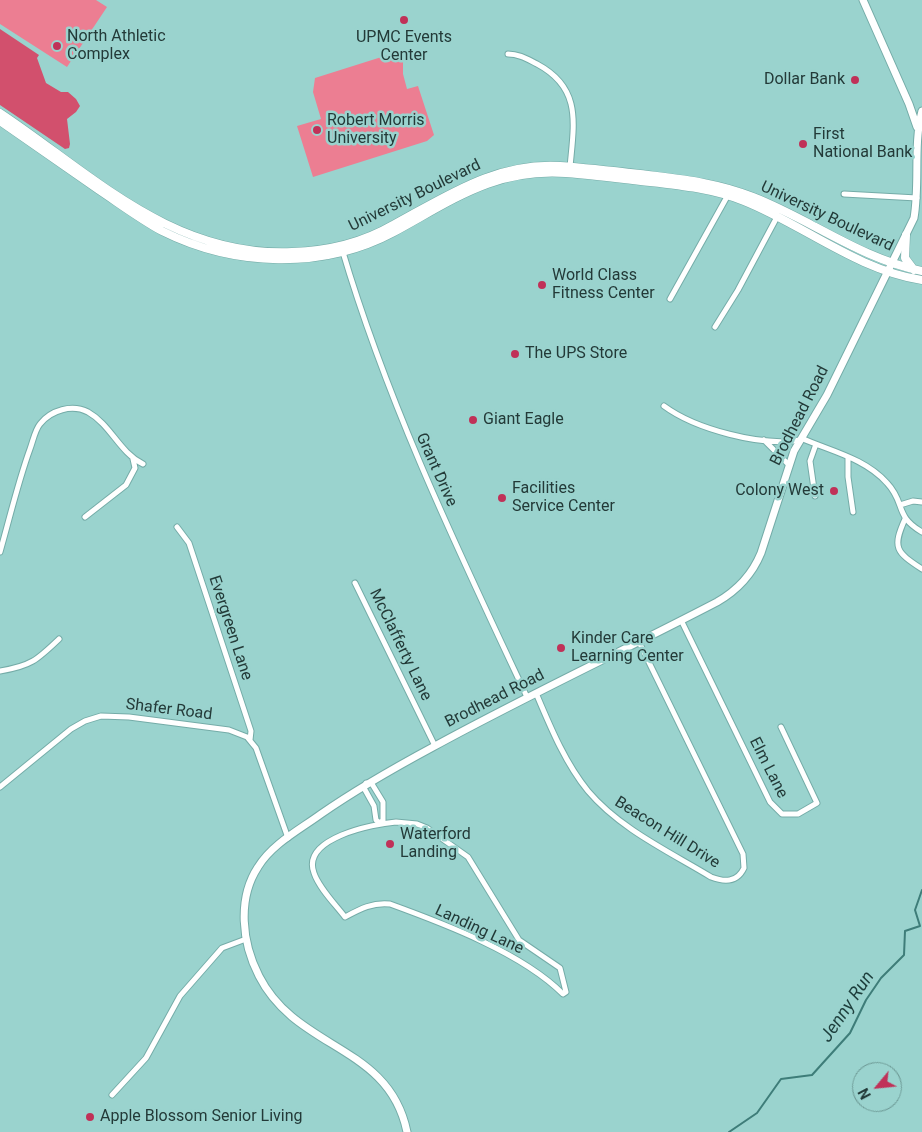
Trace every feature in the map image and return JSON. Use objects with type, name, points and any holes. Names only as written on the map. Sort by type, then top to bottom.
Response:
[{"type":"main road","points":[[863,0],[909,104],[917,130]]},
{"type":"main road","points":[[917,130],[922,111]]},
{"type":"main road","name":"University Boulevard","points":[[0,113],[142,212],[185,234],[236,249],[268,252],[342,249],[379,232],[456,189],[490,175],[525,167],[570,167],[695,180],[778,207],[890,267],[922,280]]},
{"type":"main road","name":"University Boulevard","points":[[0,121],[139,218],[189,242],[234,255],[269,259],[308,258],[390,234],[476,187],[503,178],[556,172],[730,192],[863,261],[918,271]]},
{"type":"main road","name":"Brodhead Road","points":[[407,1132],[395,1098],[380,1077],[366,1066],[305,1028],[272,998],[256,970],[246,939],[244,910],[250,882],[265,858],[288,838],[366,783],[536,693],[730,595],[749,576],[761,553],[788,464],[800,439],[827,395],[919,209],[917,198],[917,130]]},
{"type":"main road","points":[[906,235],[905,258],[918,271]]},
{"type":"street","points":[[508,54],[517,54],[544,68],[561,81],[568,92],[572,112],[570,167]]},
{"type":"street","points":[[670,299],[730,192]]},
{"type":"street","points":[[844,194],[917,198]]},
{"type":"street","points":[[715,327],[746,276],[777,217]]},
{"type":"street","name":"Grant Drive","points":[[342,249],[383,374],[406,432],[527,698]]},
{"type":"street","points":[[664,406],[708,427],[764,440],[783,442],[800,439],[848,457],[881,477],[894,491],[905,519],[909,524],[922,532]]},
{"type":"street","points":[[0,552],[24,467],[39,425],[63,409],[71,408],[86,411],[96,417],[132,459],[135,468],[126,485],[85,517]]},
{"type":"street","points":[[764,440],[788,464]]},
{"type":"street","points":[[815,496],[810,461],[816,444]]},
{"type":"street","points":[[848,457],[848,477],[853,512]]},
{"type":"street","points":[[132,459],[143,464]]},
{"type":"street","points":[[900,505],[913,501],[922,502]]},
{"type":"street","points":[[905,519],[897,537],[897,546],[904,555],[922,569]]},
{"type":"street","name":"Evergreen Lane","points":[[177,527],[189,543],[251,731],[250,740]]},
{"type":"street","name":"McClafferty Lane","points":[[355,583],[435,746]]},
{"type":"street","name":"Elm Lane","points":[[681,620],[770,802],[782,814],[794,815],[818,802],[781,727]]},
{"type":"street","points":[[0,670],[24,667],[60,639]]},
{"type":"street","name":"Beacon Hill Drive","points":[[536,693],[573,770],[598,802],[619,820],[711,877],[724,881],[734,879],[744,868],[744,854],[639,642]]},
{"type":"street","name":"Shafer Road","points":[[0,787],[71,729],[85,721],[101,716],[129,717],[229,730],[242,734],[250,740]]},
{"type":"street","points":[[250,740],[259,756],[288,838]]},
{"type":"street","points":[[366,783],[372,784],[383,802],[383,820],[380,823],[376,820],[374,806],[364,788],[366,783]]},
{"type":"street","name":"Landing Lane","points":[[380,823],[417,824],[468,857],[519,940],[560,968],[566,992],[563,994],[551,982],[509,954],[390,904],[378,903],[367,906],[345,917],[314,873],[312,859],[314,854],[326,844],[345,833],[380,823]]},
{"type":"street","points":[[112,1095],[146,1058],[180,996],[222,948],[246,939]]},
{"type":"shaded area","name":"North Athletic Complex","points":[[0,0],[96,0],[107,7],[67,67],[0,24]]},
{"type":"shaded area","points":[[0,29],[39,55],[37,58],[46,83],[61,92],[68,92],[76,99],[80,106],[67,119],[69,148],[65,149],[0,105]]},
{"type":"shaded area","points":[[391,54],[403,54],[403,74],[407,89],[418,86],[434,135],[427,141],[313,177],[297,126],[321,119],[313,92],[315,78]]},
{"type":"waterway","name":"Jenny Run","points":[[729,1132],[757,1113],[781,1079],[812,1075],[850,1033],[866,1000],[881,978],[904,955],[905,931],[920,926],[915,910],[922,890]]},
{"type":"place","name":"UPMC Events Center","points":[[404,20]]},
{"type":"place","name":"North Athletic Complex","points":[[57,46]]},
{"type":"place","name":"Dollar Bank","points":[[855,80]]},
{"type":"place","name":"Robert Morris University","points":[[317,130]]},
{"type":"place","name":"First National Bank","points":[[803,144]]},
{"type":"place","name":"World Class Fitness Center","points":[[542,285]]},
{"type":"place","name":"The UPS Store","points":[[515,354]]},
{"type":"place","name":"Giant Eagle","points":[[473,420]]},
{"type":"place","name":"Colony West","points":[[834,491]]},
{"type":"place","name":"Facilities Service Center","points":[[502,498]]},
{"type":"place","name":"Kinder Care Learning Center","points":[[561,648]]},
{"type":"place","name":"Waterford Landing","points":[[390,844]]},
{"type":"place","name":"Apple Blossom Senior Living","points":[[90,1117]]}]
